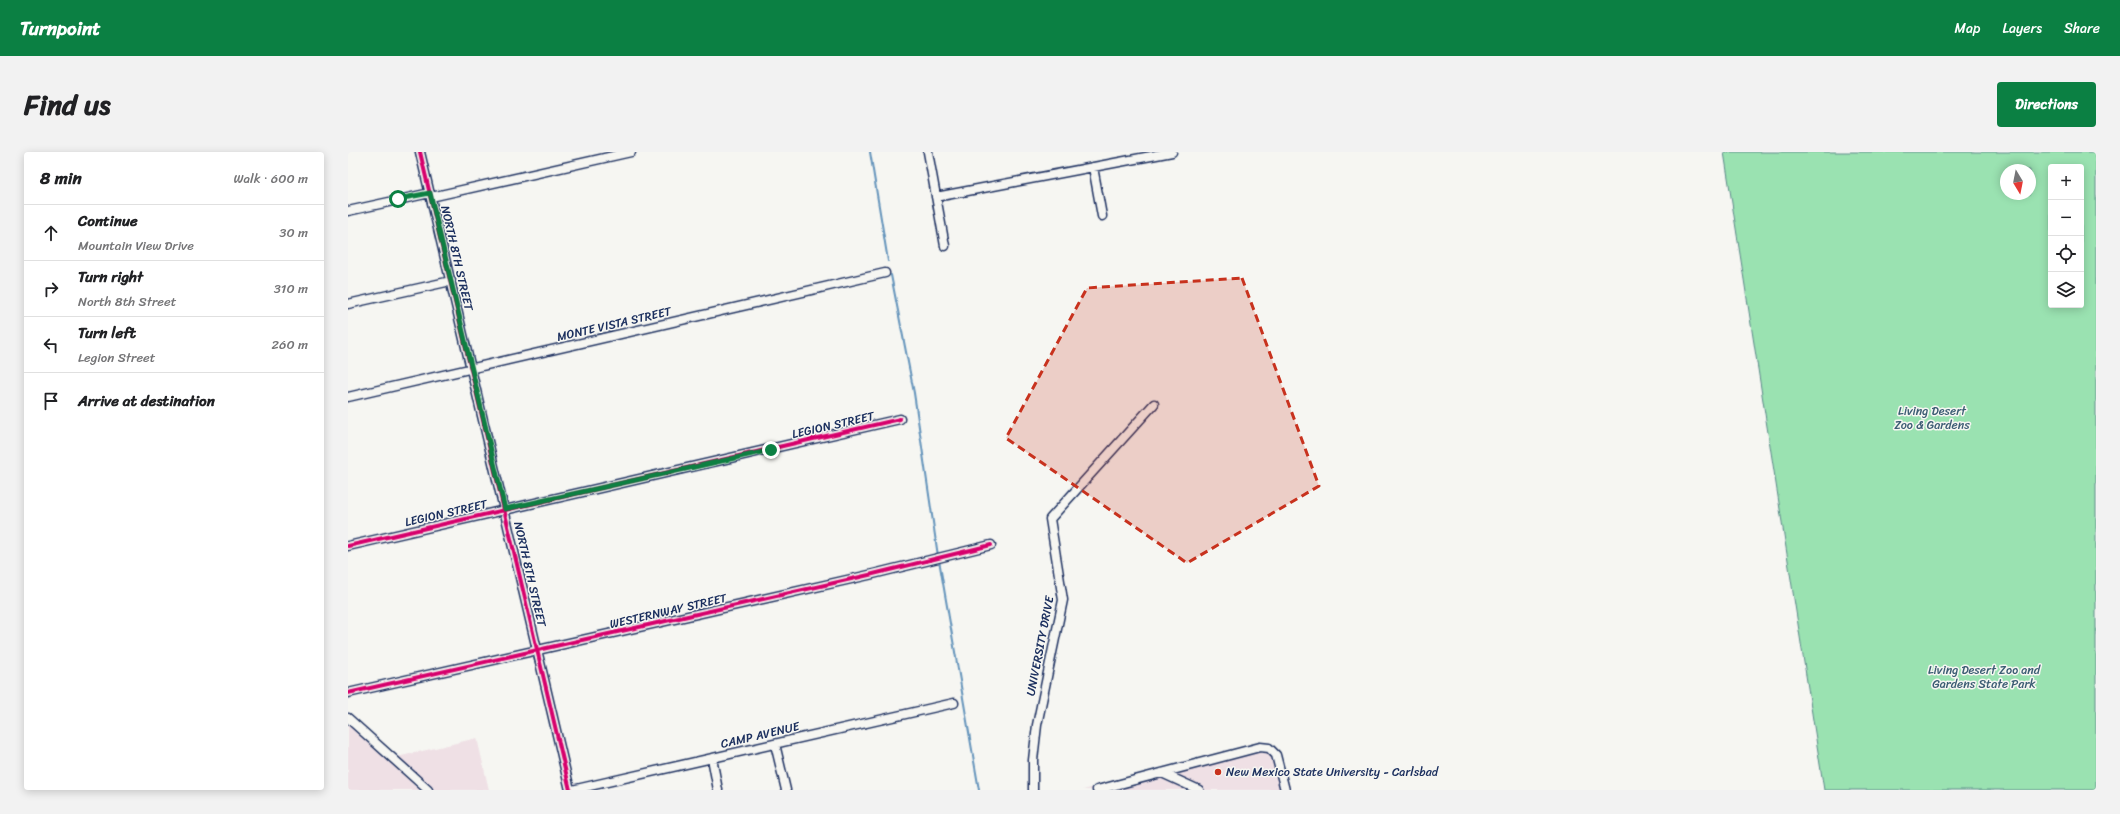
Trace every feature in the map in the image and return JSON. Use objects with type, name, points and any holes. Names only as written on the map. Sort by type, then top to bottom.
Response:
[{"type":"street","name":"NORTH 8TH STREET","points":[[420,152],[571,790]]},
{"type":"street","points":[[348,212],[631,152]]},
{"type":"street","points":[[928,152],[945,246]]},
{"type":"street","points":[[936,197],[1172,152]]},
{"type":"street","points":[[1093,167],[1102,216]]},
{"type":"street","name":"MONTE VISTA STREET","points":[[348,397],[885,273]]},
{"type":"street","points":[[348,304],[450,281]]},
{"type":"street","name":"UNIVERSITY DRIVE","points":[[1033,790],[1033,760],[1037,725],[1063,600],[1050,519],[1154,404]]},
{"type":"street","name":"LEGION STREET","points":[[348,546],[900,419]]},
{"type":"street","name":"WESTERNWAY STREET","points":[[348,693],[537,651],[991,545]]},
{"type":"street","name":"CAMP AVENUE","points":[[571,790],[954,703]]},
{"type":"street","points":[[348,718],[428,790]]},
{"type":"street","points":[[775,744],[786,790]]},
{"type":"street","points":[[1097,790],[1265,748],[1273,751],[1276,755],[1285,790]]},
{"type":"street","points":[[712,758],[718,790]]},
{"type":"street","points":[[1162,773],[1199,790]]},
{"type":"highlighted area","points":[[1242,278],[1319,486],[1187,563],[1006,438],[1087,288]]},
{"type":"shaded area","points":[[348,718],[393,758],[477,738],[489,790],[348,790]]},
{"type":"shaded area","name":"New Mexico State University - Carlsbad","points":[[1264,743],[1272,745],[1278,751],[1289,790],[1083,790]]},
{"type":"green space","name":"Living Desert Zoo & Gardens","points":[[1724,152],[2096,152],[2096,790],[1824,790]]},
{"type":"waterway","points":[[870,152],[888,261]]},
{"type":"waterway","points":[[891,275],[914,393],[938,556]]},
{"type":"waterway","points":[[939,560],[979,790]]},
{"type":"cycle path","points":[[420,152],[570,790]]},
{"type":"cycle path","points":[[348,546],[900,419]]},
{"type":"cycle path","points":[[348,693],[869,575],[991,545]]},
{"type":"place","name":"New Mexico State University - Carlsbad","points":[[1218,772]]},
{"type":"route","points":[[398,199],[430,193],[505,509],[771,450]]},
{"type":"park label","name":"Living Desert Zoo and Gardens State Park","points":[[1984,677]]}]
